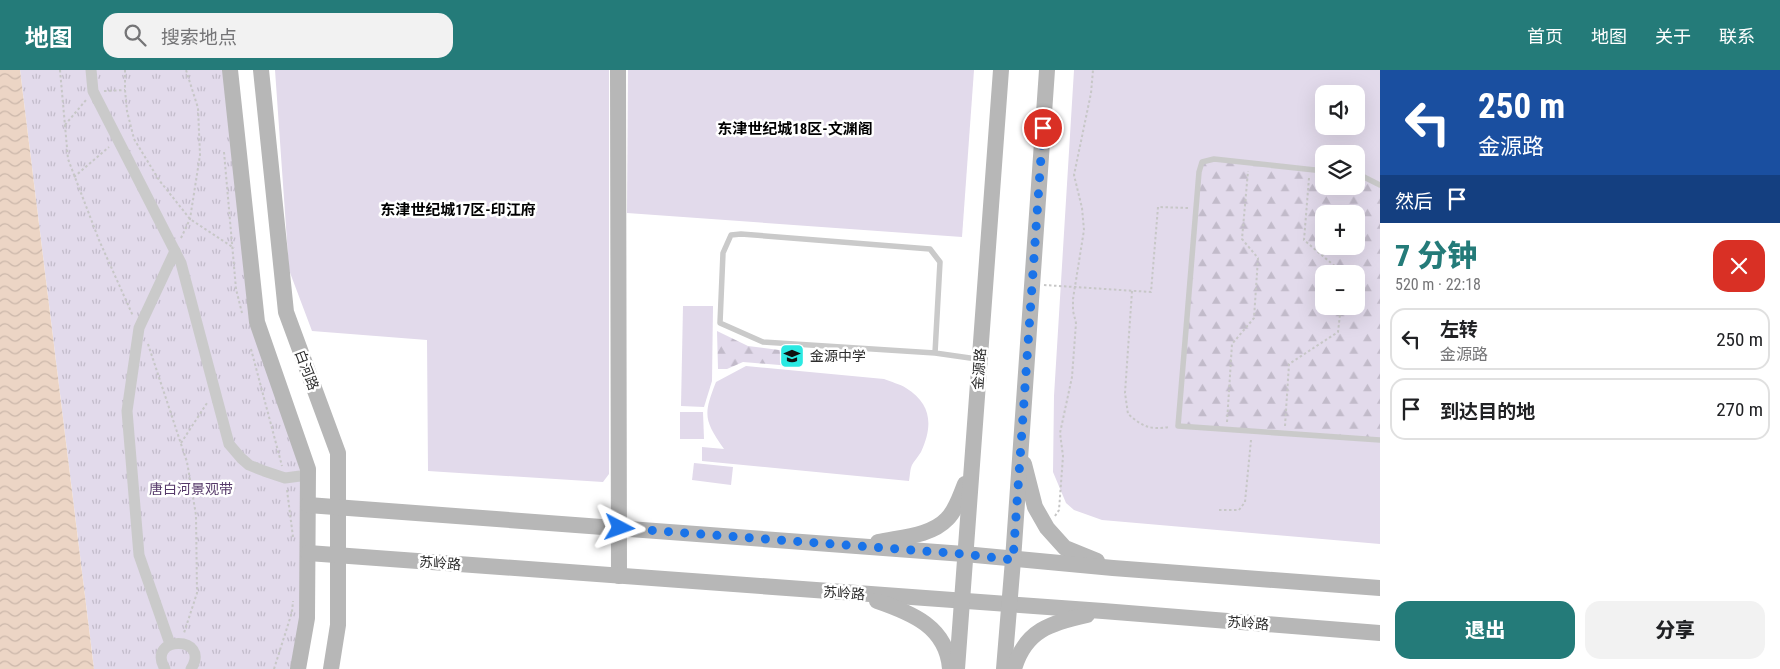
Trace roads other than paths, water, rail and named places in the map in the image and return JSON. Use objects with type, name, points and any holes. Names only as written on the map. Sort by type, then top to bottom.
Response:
[{"type":"main road","points":[[230,70],[257,322],[308,469],[307,618],[298,669]]},
{"type":"main road","name":"白河路","points":[[261,70],[286,312],[338,453],[338,625],[331,669]]},
{"type":"main road","points":[[618,70],[619,576]]},
{"type":"main road","points":[[1004,669],[1047,70]]},
{"type":"main road","name":"金源路","points":[[957,669],[1000,71]]},
{"type":"main road","points":[[1021,448],[1035,507],[1046,528],[1065,548],[1113,568]]},
{"type":"main road","points":[[860,546],[930,531],[947,519],[957,505],[972,456]]},
{"type":"main road","points":[[308,505],[964,554],[1013,560],[1380,588]]},
{"type":"main road","name":"苏岭路","points":[[308,553],[1380,632]]},
{"type":"main road","points":[[856,594],[902,610],[924,622],[941,639],[949,655],[950,669]]},
{"type":"main road","points":[[1014,669],[1016,659],[1032,636],[1054,622],[1103,611]]},
{"type":"street","points":[[91,70],[93,91],[181,263],[229,444],[250,465],[285,478],[308,475]]},
{"type":"street","points":[[170,644],[140,555],[127,411],[139,328],[175,252]]},
{"type":"street","points":[[166,669],[162,658],[166,648],[170,644],[181,642],[191,648],[195,658],[191,669]]},
{"type":"lane","points":[[1315,170],[1214,159],[1202,162],[1198,172],[1178,426],[1380,440]]},
{"type":"lane","points":[[1365,178],[1380,185]]},
{"type":"lane","points":[[935,352],[940,262],[930,249],[741,234],[730,235],[723,253],[720,323],[763,342],[935,352],[979,359]]},
{"type":"water","points":[[0,70],[20,70],[94,669],[0,669]]},
{"type":"place","name":"金源中学","points":[[792,356]]},
{"type":"district","name":"东津世纪城18区-文渊阁","points":[[795,129]]},
{"type":"district","name":"东津世纪城17区-印江府","points":[[458,210]]},
{"type":"park label","name":"唐白河景观带","points":[[191,489]]}]
